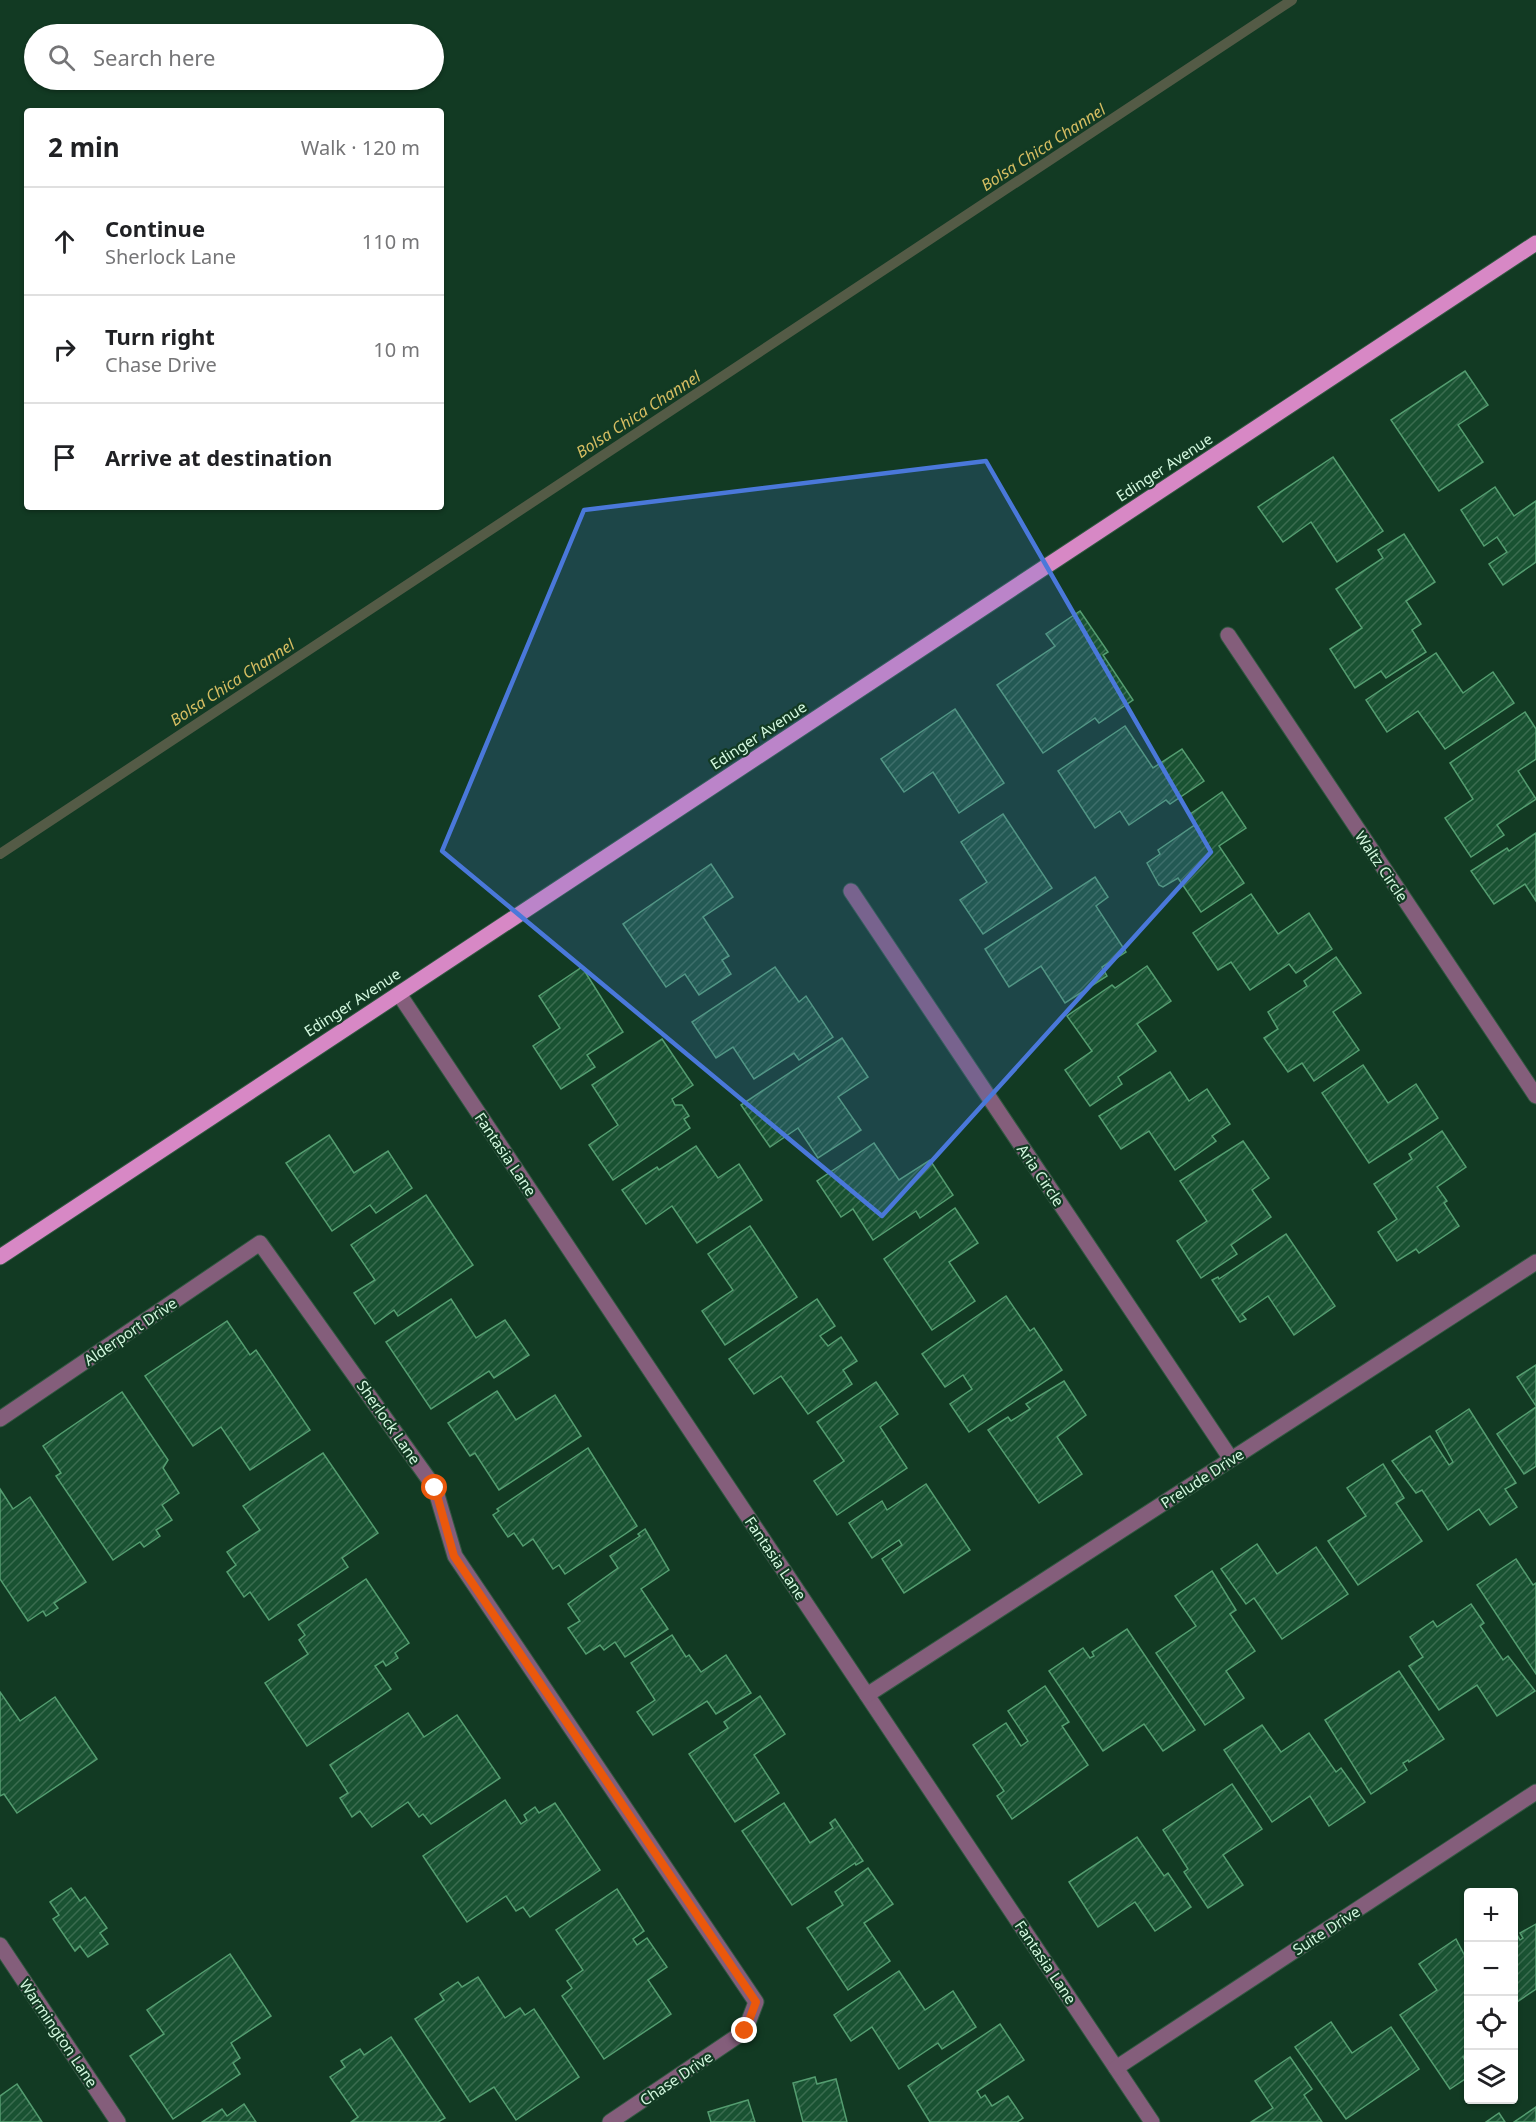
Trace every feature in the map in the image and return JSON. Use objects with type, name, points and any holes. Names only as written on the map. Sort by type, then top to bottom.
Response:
[{"type":"main road","name":"Edinger Avenue","points":[[0,1257],[1536,243]]},
{"type":"street","name":"Waltz Circle","points":[[1228,635],[1536,1096]]},
{"type":"street","name":"Aria Circle","points":[[851,891],[1231,1460]]},
{"type":"street","name":"Fantasia Lane","points":[[399,994],[1152,2122]]},
{"type":"street","name":"Alderport Drive","points":[[0,1419],[260,1243]]},
{"type":"street","name":"Sherlock Lane","points":[[260,1243],[435,1488],[454,1556],[756,2002]]},
{"type":"street","name":"Prelude Drive","points":[[867,1695],[1536,1262]]},
{"type":"street","name":"Suite Drive","points":[[1116,2068],[1536,1792]]},
{"type":"street","name":"Warmington Lane","points":[[0,1945],[5,1964],[118,2122]]},
{"type":"street","name":"Chase Drive","points":[[610,2122],[745,2031],[756,2002]]},
{"type":"highlighted area","points":[[986,461],[1211,852],[882,1216],[442,851],[584,510]]},
{"type":"building","points":[[1465,371],[1488,405],[1458,425],[1483,462],[1439,491],[1391,420]]},
{"type":"building","points":[[1333,457],[1383,531],[1337,562],[1311,522],[1283,542],[1258,507]]},
{"type":"building","points":[[1495,487],[1514,516],[1536,501],[1536,562],[1503,585],[1489,564],[1507,552],[1497,537],[1484,546],[1461,510]]},
{"type":"building","points":[[1404,534],[1435,582],[1406,601],[1421,624],[1412,630],[1426,652],[1386,678],[1381,671],[1355,688],[1330,649],[1362,628],[1336,589],[1383,558],[1378,550]]},
{"type":"building","points":[[1080,611],[1108,652],[1103,655],[1133,700],[1099,723],[1095,718],[1043,753],[997,685],[1055,646],[1046,634]]},
{"type":"building","points":[[1436,653],[1463,693],[1493,672],[1514,703],[1445,749],[1418,711],[1387,732],[1366,700]]},
{"type":"building","points":[[955,709],[1004,783],[959,813],[933,772],[904,792],[881,759]]},
{"type":"building","points":[[1525,712],[1536,729],[1536,759],[1518,771],[1536,799],[1497,825],[1504,835],[1471,857],[1445,818],[1473,799],[1450,763]]},
{"type":"building","points":[[1125,726],[1153,768],[1182,749],[1204,781],[1170,804],[1166,800],[1129,825],[1120,811],[1095,828],[1058,771]]},
{"type":"building","points":[[1222,792],[1246,828],[1219,846],[1244,883],[1201,912],[1178,878],[1163,887],[1159,885],[1147,863],[1160,854],[1158,850],[1196,824],[1189,815]]},
{"type":"building","points":[[1003,814],[1052,888],[983,934],[960,900],[987,882],[961,842]]},
{"type":"building","points":[[1536,833],[1536,901],[1525,884],[1494,904],[1471,871],[1507,848],[1509,851]]},
{"type":"building","points":[[711,864],[733,897],[703,917],[729,956],[722,960],[731,974],[699,995],[685,974],[666,987],[623,924]]},
{"type":"building","points":[[1095,877],[1108,897],[1096,906],[1126,952],[1102,967],[1107,976],[1065,1003],[1041,966],[1009,987],[985,949]]},
{"type":"building","points":[[1251,894],[1278,934],[1309,913],[1332,949],[1296,973],[1289,964],[1250,990],[1231,962],[1218,970],[1193,933]]},
{"type":"building","points":[[1336,957],[1361,993],[1333,1012],[1359,1050],[1314,1081],[1302,1063],[1288,1072],[1264,1038],[1278,1029],[1268,1012],[1307,986],[1304,981]]},
{"type":"building","points":[[1147,966],[1171,1001],[1137,1024],[1156,1051],[1118,1077],[1122,1084],[1090,1106],[1065,1070],[1092,1051],[1067,1016],[1112,985],[1115,988]]},
{"type":"building","points":[[582,967],[623,1032],[587,1055],[595,1067],[561,1089],[533,1046],[560,1028],[539,996]]},
{"type":"building","points":[[775,967],[799,1002],[806,996],[833,1037],[799,1060],[794,1053],[754,1079],[733,1047],[716,1058],[692,1022]]},
{"type":"building","points":[[842,1038],[868,1077],[838,1097],[861,1130],[818,1158],[798,1128],[770,1147],[741,1105]]},
{"type":"building","points":[[662,1039],[693,1085],[672,1099],[675,1105],[682,1105],[689,1116],[684,1119],[690,1128],[613,1180],[589,1145],[618,1125],[592,1085]]},
{"type":"building","points":[[1363,1065],[1388,1103],[1416,1084],[1438,1118],[1369,1163],[1322,1093]]},
{"type":"building","points":[[1170,1072],[1189,1101],[1207,1089],[1230,1124],[1212,1136],[1216,1141],[1175,1170],[1149,1131],[1121,1149],[1099,1116]]},
{"type":"building","points":[[1442,1131],[1466,1167],[1437,1187],[1447,1201],[1444,1203],[1459,1226],[1419,1253],[1416,1249],[1397,1261],[1378,1232],[1397,1219],[1374,1184],[1412,1159],[1409,1154]]},
{"type":"building","points":[[329,1135],[354,1173],[388,1151],[412,1188],[376,1213],[370,1205],[332,1231],[286,1163]]},
{"type":"building","points":[[1243,1141],[1269,1178],[1252,1190],[1271,1217],[1231,1245],[1237,1254],[1201,1278],[1177,1241],[1207,1221],[1180,1181]]},
{"type":"building","points":[[874,1143],[899,1180],[930,1160],[953,1195],[920,1218],[916,1211],[873,1240],[853,1209],[841,1217],[817,1181]]},
{"type":"building","points":[[696,1146],[718,1178],[739,1164],[762,1200],[697,1243],[672,1206],[646,1224],[622,1190],[657,1167],[659,1170]]},
{"type":"building","points":[[426,1195],[473,1265],[398,1316],[394,1310],[375,1324],[354,1293],[375,1280],[351,1245]]},
{"type":"building","points":[[955,1208],[978,1243],[949,1262],[975,1301],[932,1330],[884,1259]]},
{"type":"building","points":[[750,1226],[797,1297],[725,1345],[702,1311],[733,1290],[708,1254]]},
{"type":"building","points":[[1286,1234],[1335,1306],[1294,1335],[1268,1296],[1242,1314],[1246,1319],[1240,1322],[1212,1280],[1218,1277],[1219,1279]]},
{"type":"building","points":[[1006,1296],[1030,1331],[1034,1328],[1062,1370],[969,1432],[950,1404],[972,1389],[963,1375],[945,1387],[922,1354]]},
{"type":"building","points":[[451,1299],[476,1338],[505,1320],[529,1355],[494,1378],[489,1371],[431,1409],[386,1342]]},
{"type":"building","points":[[817,1299],[835,1326],[820,1336],[828,1346],[841,1337],[857,1361],[843,1370],[852,1384],[808,1414],[781,1376],[754,1394],[729,1359]]},
{"type":"building","points":[[227,1321],[250,1355],[256,1350],[310,1430],[250,1470],[221,1427],[193,1446],[145,1376]]},
{"type":"building","points":[[1536,1365],[1536,1406],[1517,1377]]},
{"type":"building","points":[[1064,1381],[1086,1415],[1057,1437],[1082,1474],[1039,1503],[988,1430],[1008,1417],[1011,1421],[1030,1409],[1026,1404]]},
{"type":"building","points":[[876,1382],[898,1414],[880,1427],[907,1468],[837,1515],[814,1481],[844,1461],[817,1422]]},
{"type":"building","points":[[497,1391],[516,1420],[555,1395],[581,1436],[499,1490],[475,1453],[470,1456],[448,1423]]},
{"type":"building","points":[[122,1392],[168,1460],[163,1468],[179,1493],[162,1505],[172,1520],[156,1530],[160,1536],[144,1547],[140,1542],[113,1560],[56,1476],[61,1473],[43,1446]]},
{"type":"building","points":[[1536,1407],[1536,1466],[1524,1474],[1497,1434]]},
{"type":"building","points":[[1469,1409],[1516,1483],[1505,1489],[1517,1507],[1490,1525],[1479,1509],[1448,1530],[1422,1490],[1416,1493],[1392,1461],[1430,1436],[1449,1465],[1453,1462],[1436,1431]]},
{"type":"building","points":[[588,1448],[637,1526],[565,1574],[559,1565],[553,1569],[533,1539],[523,1546],[514,1533],[508,1537],[493,1515],[499,1511],[497,1509]]},
{"type":"building","points":[[323,1453],[378,1533],[342,1558],[348,1567],[269,1620],[250,1592],[244,1597],[227,1572],[236,1565],[227,1552],[260,1530],[243,1506]]},
{"type":"building","points":[[1383,1464],[1404,1498],[1396,1503],[1422,1541],[1358,1585],[1328,1541],[1366,1516],[1347,1488]]},
{"type":"building","points":[[926,1484],[970,1550],[904,1593],[882,1559],[902,1545],[899,1540],[872,1558],[849,1523],[882,1501],[887,1510]]},
{"type":"building","points":[[0,1489],[13,1509],[30,1497],[86,1582],[54,1603],[58,1608],[46,1616],[43,1611],[28,1621],[0,1579]]},
{"type":"building","points":[[645,1529],[669,1570],[641,1589],[668,1629],[625,1657],[615,1642],[604,1650],[600,1645],[586,1654],[568,1628],[580,1621],[568,1604],[618,1568],[610,1556],[640,1536],[638,1534]]},
{"type":"building","points":[[1257,1544],[1277,1574],[1316,1547],[1348,1594],[1282,1639],[1254,1598],[1246,1604],[1221,1569]]},
{"type":"building","points":[[1516,1559],[1533,1585],[1536,1583],[1536,1674],[1477,1585]]},
{"type":"building","points":[[1212,1571],[1236,1610],[1230,1614],[1255,1651],[1226,1671],[1244,1698],[1205,1725],[1156,1653],[1196,1626],[1175,1596]]},
{"type":"building","points":[[366,1579],[409,1643],[395,1653],[398,1658],[386,1666],[383,1661],[375,1666],[391,1689],[307,1746],[265,1683],[308,1654],[299,1640],[305,1635],[298,1625]]},
{"type":"building","points":[[1471,1604],[1484,1623],[1480,1626],[1503,1660],[1508,1656],[1535,1691],[1497,1716],[1477,1685],[1439,1710],[1409,1666],[1423,1657],[1410,1637],[1433,1621],[1437,1627]]},
{"type":"building","points":[[1127,1629],[1195,1730],[1163,1751],[1144,1724],[1103,1751],[1049,1671],[1083,1648],[1090,1658],[1094,1656],[1092,1652]]},
{"type":"building","points":[[672,1635],[686,1657],[689,1655],[701,1672],[726,1655],[751,1693],[716,1714],[707,1701],[653,1735],[637,1712],[655,1700],[631,1663]]},
{"type":"building","points":[[1399,1671],[1444,1739],[1409,1762],[1408,1760],[1403,1763],[1407,1770],[1371,1794],[1325,1720]]},
{"type":"building","points":[[1045,1686],[1069,1722],[1062,1726],[1088,1765],[1012,1819],[997,1796],[1004,1791],[973,1745],[1006,1723],[1021,1746],[1028,1741],[1008,1711]]},
{"type":"building","points":[[0,1692],[20,1721],[55,1697],[97,1759],[17,1813],[4,1794],[0,1796]]},
{"type":"building","points":[[760,1696],[785,1734],[754,1755],[779,1793],[735,1822],[689,1754],[728,1728],[724,1722]]},
{"type":"building","points":[[408,1713],[424,1737],[457,1715],[500,1778],[431,1824],[423,1814],[419,1817],[408,1802],[372,1827],[360,1811],[352,1817],[340,1798],[348,1793],[330,1765]]},
{"type":"building","points":[[1262,1725],[1281,1752],[1309,1733],[1336,1772],[1341,1768],[1365,1802],[1329,1826],[1310,1796],[1272,1822],[1224,1750]]},
{"type":"building","points":[[1232,1784],[1262,1829],[1223,1855],[1243,1885],[1208,1908],[1184,1872],[1188,1869],[1163,1830]]},
{"type":"building","points":[[505,1800],[521,1824],[527,1820],[524,1815],[535,1807],[539,1813],[555,1803],[600,1870],[530,1917],[523,1907],[516,1911],[506,1896],[467,1922],[423,1856]]},
{"type":"building","points":[[784,1803],[810,1843],[833,1828],[830,1823],[835,1819],[863,1861],[856,1865],[855,1863],[792,1905],[742,1831]]},
{"type":"building","points":[[1137,1837],[1164,1876],[1168,1873],[1191,1907],[1155,1931],[1135,1902],[1098,1927],[1069,1882]]},
{"type":"building","points":[[868,1868],[893,1904],[864,1923],[890,1961],[848,1990],[807,1928],[843,1905],[835,1892]]},
{"type":"building","points":[[71,1888],[80,1901],[85,1897],[107,1928],[100,1933],[108,1944],[88,1957],[80,1946],[75,1951],[53,1919],[59,1915],[50,1902]]},
{"type":"building","points":[[617,1889],[644,1931],[633,1939],[637,1945],[647,1938],[667,1967],[648,1980],[671,2014],[604,2059],[562,1996],[572,1988],[567,1981],[583,1970],[556,1930]]},
{"type":"building","points":[[1536,1924],[1536,1989],[1518,2001],[1518,1936],[1520,1940],[1523,1938],[1520,1933]]},
{"type":"building","points":[[1456,1939],[1464,1954],[1464,2080],[1450,2089],[1400,2015],[1437,1990],[1419,1964]]},
{"type":"building","points":[[230,1954],[271,2016],[231,2043],[240,2058],[233,2063],[240,2074],[173,2119],[130,2056],[164,2034],[147,2010]]},
{"type":"building","points":[[899,1971],[925,2010],[953,1991],[976,2027],[942,2049],[938,2043],[899,2069],[872,2027],[851,2041],[834,2015]]},
{"type":"building","points":[[478,1977],[505,2018],[520,2008],[525,2015],[534,2009],[579,2077],[516,2120],[494,2087],[470,2102],[415,2019],[444,2000],[440,1994],[458,1982],[462,1987]]},
{"type":"building","points":[[1331,2022],[1352,2053],[1391,2027],[1419,2069],[1346,2119],[1295,2047]]},
{"type":"building","points":[[1000,2024],[1024,2060],[977,2091],[981,2098],[985,2095],[992,2106],[1008,2096],[1023,2118],[1017,2122],[930,2122],[908,2086]]},
{"type":"building","points":[[391,2037],[445,2118],[438,2122],[351,2122],[358,2117],[330,2077],[345,2067],[341,2061],[360,2049],[364,2055]]},
{"type":"building","points":[[1290,2057],[1312,2089],[1304,2095],[1322,2122],[1251,2122],[1273,2108],[1255,2081]]},
{"type":"building","points":[[815,2077],[817,2084],[836,2079],[847,2122],[803,2122],[793,2083]]},
{"type":"building","points":[[17,2084],[42,2122],[0,2122],[0,2096]]},
{"type":"building","points":[[748,2100],[755,2122],[711,2122],[708,2112]]},
{"type":"building","points":[[244,2104],[256,2122],[202,2122],[222,2109],[227,2116]]},
{"type":"building","points":[[1536,2107],[1536,2122],[1514,2122]]},
{"type":"building","points":[[1499,2113],[1505,2122],[1486,2122]]},
{"type":"waterway","name":"Bolsa Chica Channel","points":[[0,854],[1292,0]]},
{"type":"route","points":[[435,1488],[454,1556],[756,2002],[745,2031]]}]
